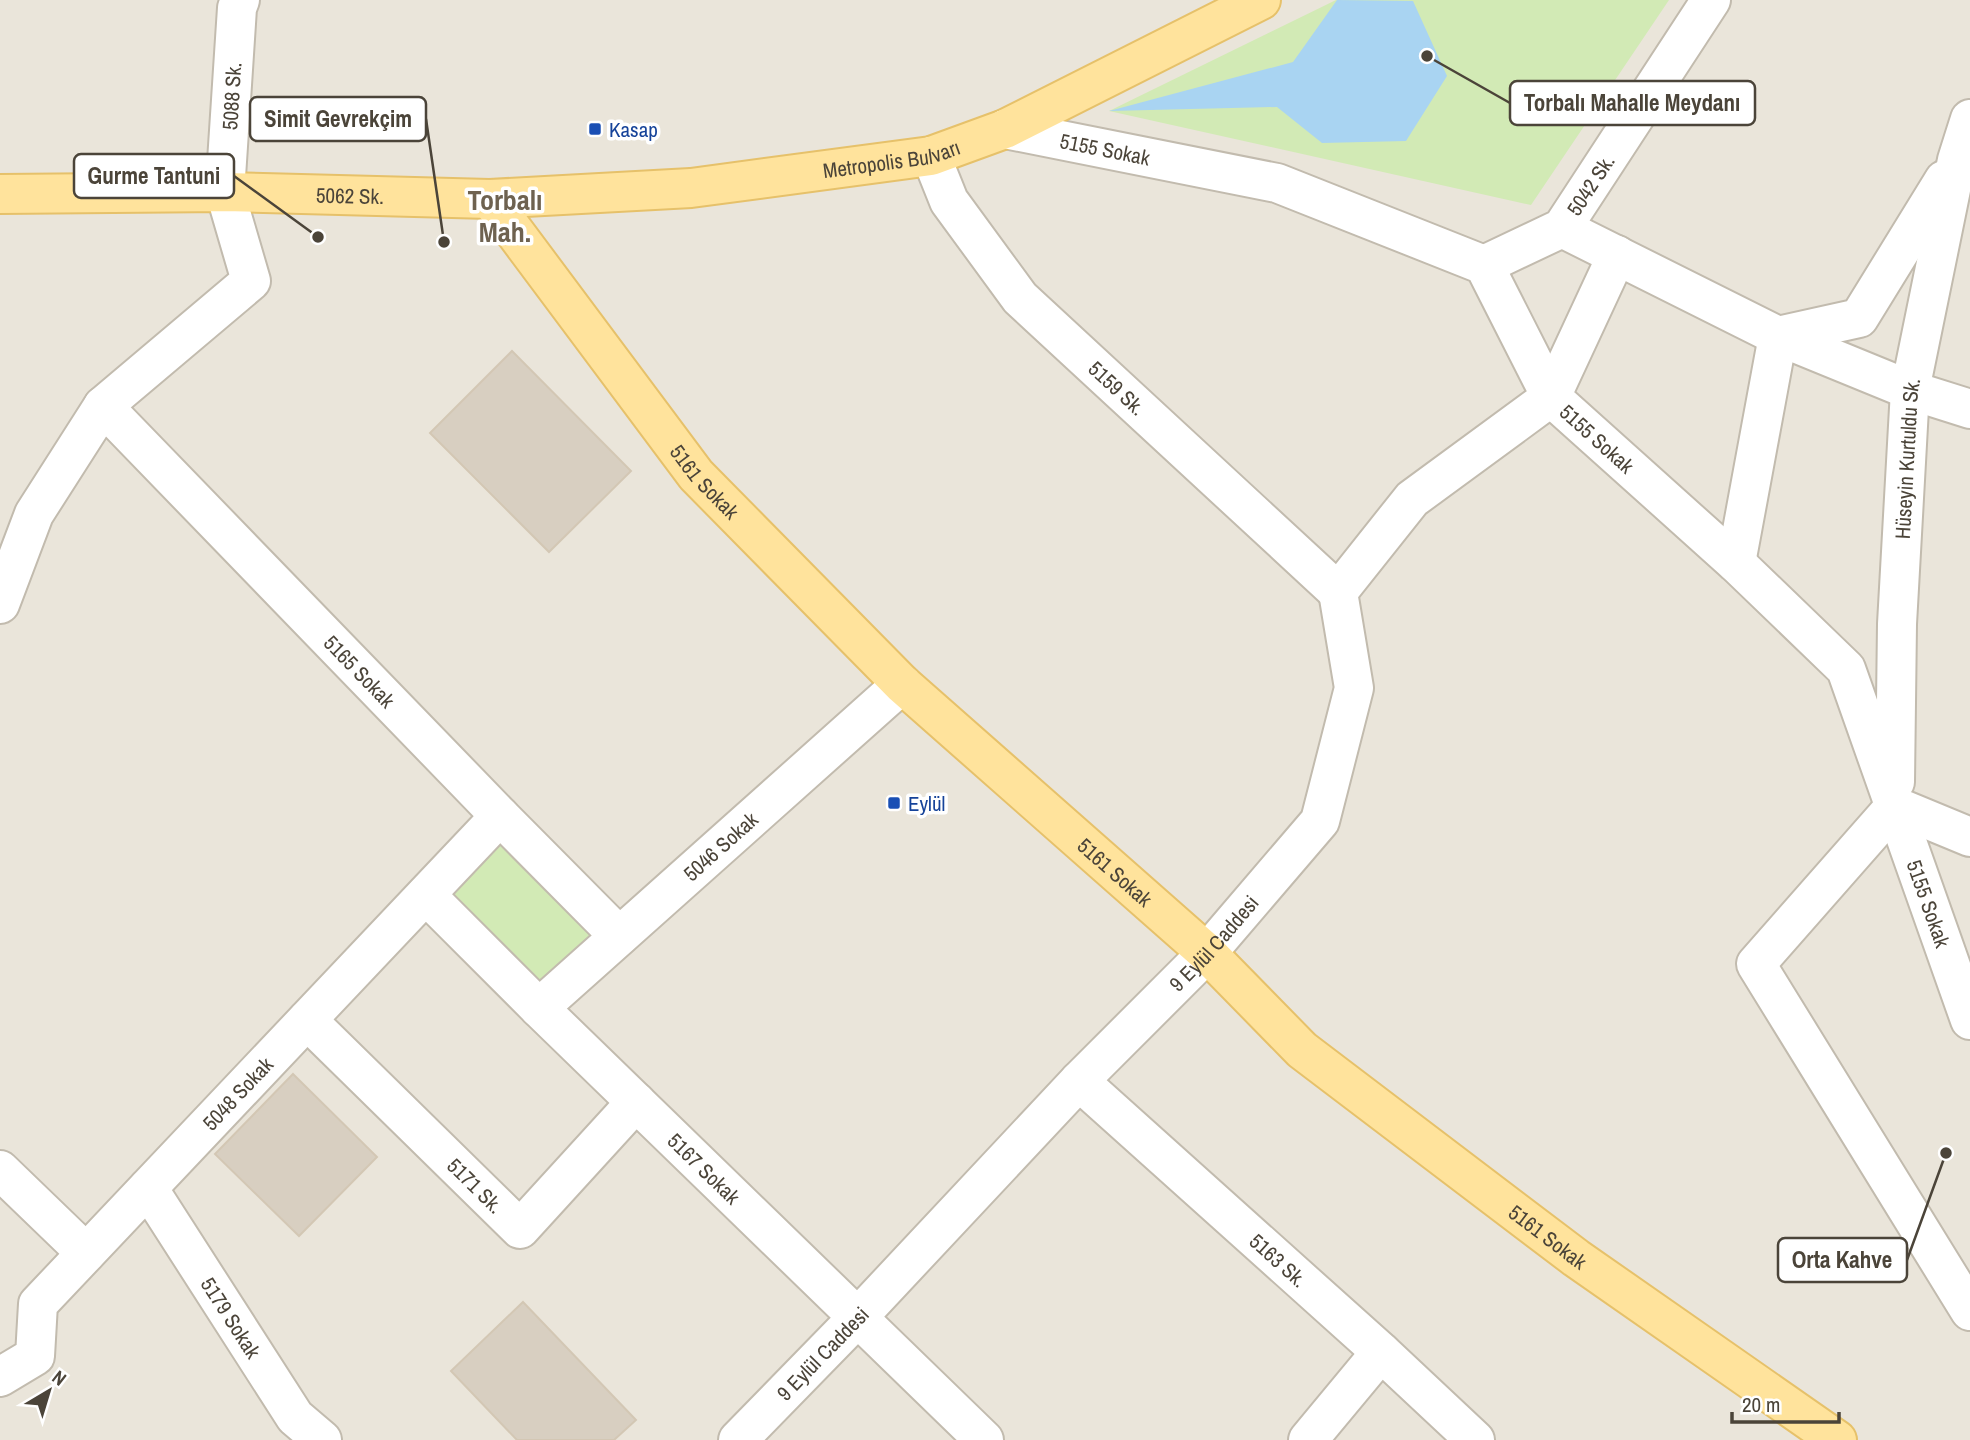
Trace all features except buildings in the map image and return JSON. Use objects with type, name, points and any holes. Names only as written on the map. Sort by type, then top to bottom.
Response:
[{"type":"main road","name":"Metropolis Bulvarı","points":[[489,199],[691,188],[931,156],[1005,130],[1261,0]]},
{"type":"main road","name":"5062 Sk.","points":[[0,194],[225,192],[489,199]]},
{"type":"main road","name":"5161 Sokak","points":[[489,199],[696,475],[902,684],[1207,953],[1313,1059],[1576,1258],[1838,1440]]},
{"type":"street","name":"5088 Sk.","points":[[225,192],[237,8],[240,0]]},
{"type":"street","name":"5042 Sk.","points":[[1484,265],[1562,228],[1711,0]]},
{"type":"street","name":"Hüseyin Kurtuldu Sk.","points":[[1895,806],[1897,624],[1910,390],[1963,161],[1970,119]]},
{"type":"street","name":"5155 Sokak","points":[[1005,130],[1276,183],[1484,265],[1551,397],[1736,562],[1846,669],[1970,1020]]},
{"type":"street","name":"5159 Sk.","points":[[931,156],[949,201],[1020,298],[1338,592]]},
{"type":"street","points":[[1778,336],[1859,318],[1963,161]]},
{"type":"street","points":[[0,604],[34,514],[103,406],[251,281],[225,192]]},
{"type":"street","points":[[1562,228],[1778,336],[1910,390],[1970,409]]},
{"type":"street","points":[[1338,592],[1412,499],[1551,397],[1618,254]]},
{"type":"street","points":[[1736,562],[1778,336]]},
{"type":"street","name":"5165 Sokak","points":[[103,406],[500,816],[620,936]]},
{"type":"street","name":"9 Eylül Caddesi","points":[[737,1440],[857,1318],[1079,1081],[1207,953],[1320,821],[1354,688],[1338,592]]},
{"type":"street","name":"5046 Sokak","points":[[539,1008],[902,684]]},
{"type":"street","points":[[1970,837],[1895,806],[1756,964],[1970,1311]]},
{"type":"street","name":"5048 Sokak","points":[[0,1377],[35,1356],[37,1304],[500,816]]},
{"type":"street","name":"5167 Sokak","points":[[426,895],[984,1440]]},
{"type":"street","name":"5171 Sk.","points":[[307,1020],[520,1229],[636,1102]]},
{"type":"street","name":"5163 Sk.","points":[[1079,1081],[1475,1440]]},
{"type":"street","points":[[0,1170],[86,1253]]},
{"type":"street","name":"5179 Sokak","points":[[148,1188],[295,1417],[322,1440]]},
{"type":"street","points":[[1308,1440],[1381,1352]]},
{"type":"shaded area","points":[[0,0],[1970,0],[1970,1440],[0,1440]]},
{"type":"green space","points":[[1336,0],[1669,0],[1531,205],[1109,111]]},
{"type":"green space","points":[[500,816],[619,936],[539,1008],[426,895]]},
{"type":"water","points":[[1337,0],[1413,1],[1447,76],[1406,141],[1322,143],[1277,107],[1109,111],[1293,62]]},
{"type":"place","name":"Torbalı Mahalle Meydanı","points":[[1427,56]]},
{"type":"place","name":"Kasap","points":[[595,129]]},
{"type":"place","name":"Gurme Tantuni","points":[[318,237]]},
{"type":"place","name":"Simit Gevrekçim","points":[[444,242]]},
{"type":"place","name":"Eylül","points":[[894,803]]},
{"type":"place","name":"Orta Kahve","points":[[1946,1153]]},
{"type":"district","name":"Torbalı Mah.","points":[[505,216]]}]
